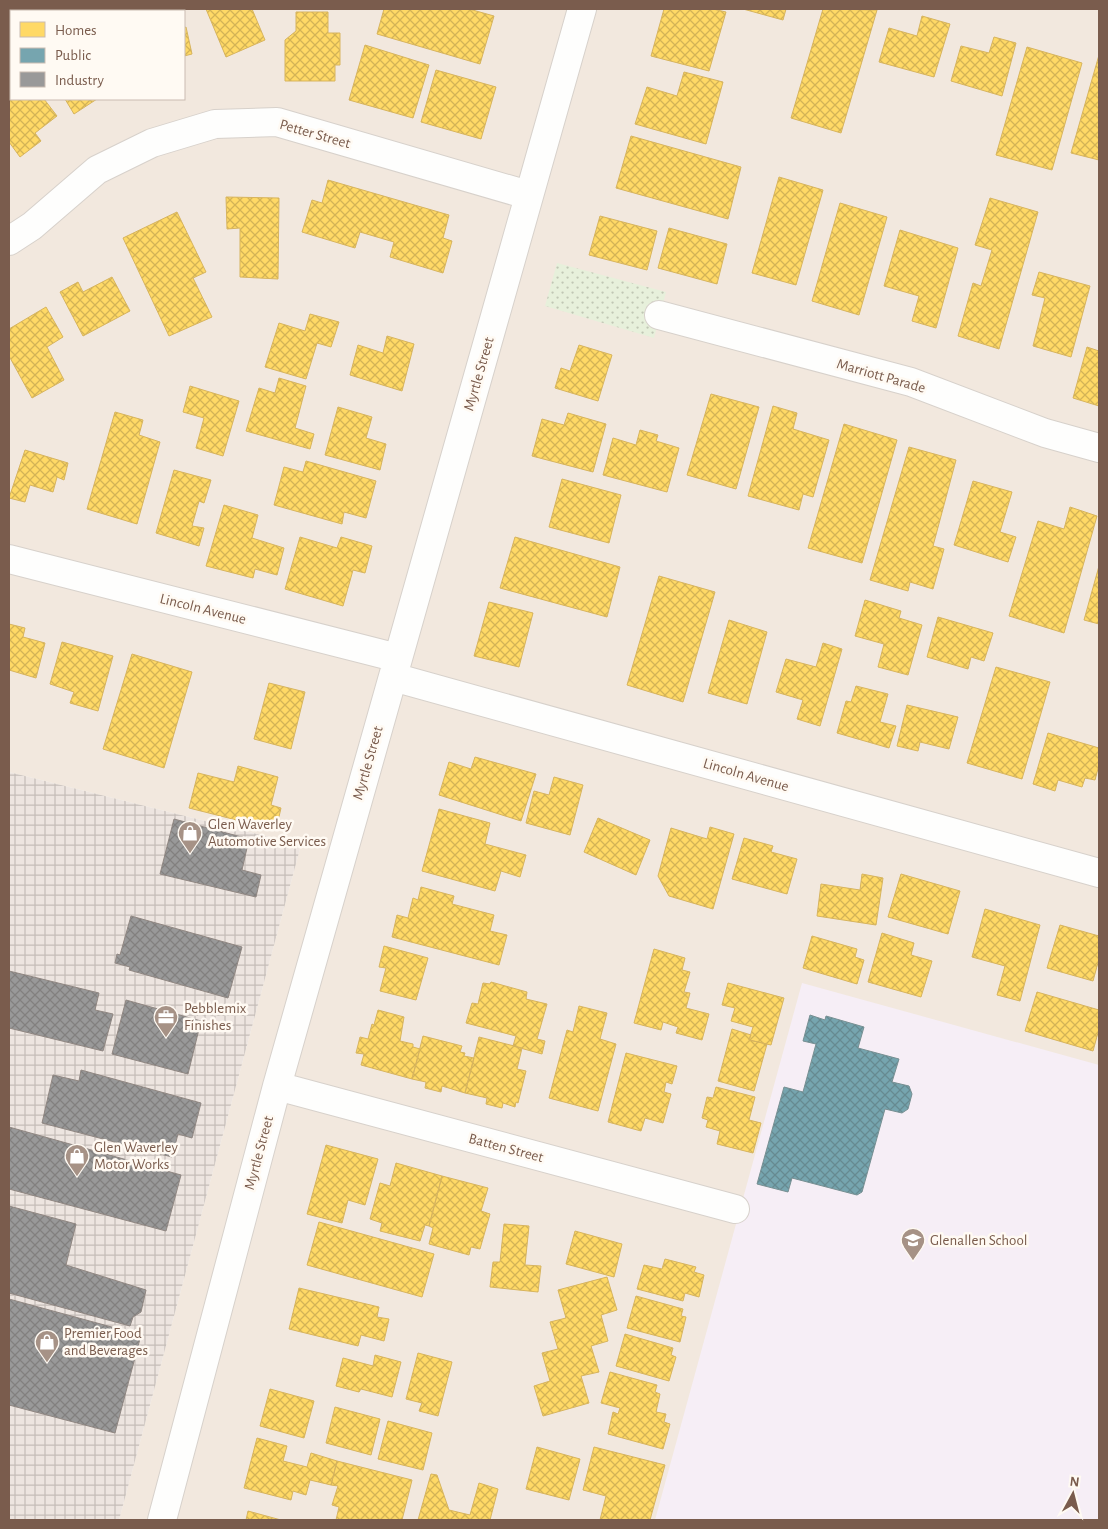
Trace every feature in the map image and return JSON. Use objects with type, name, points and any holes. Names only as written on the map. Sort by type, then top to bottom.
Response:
[{"type":"street","name":"Myrtle Street","points":[[162,1520],[277,1086],[582,9]]},
{"type":"street","name":"Petter Street","points":[[9,241],[32,226],[97,170],[152,143],[215,124],[277,122],[528,196]]},
{"type":"street","name":"Marriott Parade","points":[[659,315],[911,382],[1045,433],[1099,448]]},
{"type":"street","name":"Lincoln Avenue","points":[[9,559],[395,667],[1099,873]]},
{"type":"street","name":"Batten Street","points":[[277,1086],[735,1209]]},
{"type":"shaded area","points":[[9,9],[1099,9],[1099,1505],[1095,1520],[119,1520],[301,845],[9,772]]},
{"type":"shaded area","points":[[9,772],[301,845],[119,1520],[9,1520]]},
{"type":"shaded area","name":"Glenallen School","points":[[802,983],[1099,1065],[1099,1520],[655,1520]]},
{"type":"green space","points":[[557,263],[666,292],[654,338],[545,306]]},
{"type":"building: Homes","points":[[66,9],[98,10],[66,10]]},
{"type":"building: Homes","points":[[176,9],[176,10],[134,10]]},
{"type":"building: Homes","points":[[206,9],[252,9],[265,40],[226,57]]},
{"type":"building: Homes","points":[[384,9],[469,9],[494,16],[480,64],[377,34]]},
{"type":"building: Homes","points":[[664,9],[713,9],[726,12],[709,71],[651,56]]},
{"type":"building: Homes","points":[[743,9],[786,9],[783,20]]},
{"type":"building: Homes","points":[[823,9],[877,10],[841,133],[791,118]]},
{"type":"building: Homes","points":[[296,12],[328,12],[328,33],[340,33],[340,65],[335,65],[335,81],[285,81],[285,40],[296,31]]},
{"type":"building: Homes","points":[[922,16],[950,24],[934,77],[879,62],[889,28],[917,36]]},
{"type":"building: Homes","points":[[185,28],[192,54],[185,56]]},
{"type":"building: Homes","points":[[994,37],[1016,43],[1002,96],[951,81],[961,46],[989,53]]},
{"type":"building: Homes","points":[[365,45],[429,65],[413,118],[349,100]]},
{"type":"building: Homes","points":[[1027,47],[1082,63],[1052,170],[996,155]]},
{"type":"building: Homes","points":[[1099,55],[1099,160],[1071,153]]},
{"type":"building: Homes","points":[[436,70],[496,87],[481,139],[421,122]]},
{"type":"building: Homes","points":[[684,72],[723,82],[706,144],[635,124],[647,87],[677,96]]},
{"type":"building: Homes","points":[[9,100],[45,100],[57,116],[35,133],[41,141],[20,157],[9,142]]},
{"type":"building: Homes","points":[[66,100],[95,100],[74,114]]},
{"type":"building: Homes","points":[[631,136],[741,167],[728,219],[616,188]]},
{"type":"building: Homes","points":[[779,177],[823,190],[796,285],[752,273]]},
{"type":"building: Homes","points":[[328,180],[449,215],[443,238],[452,241],[443,273],[390,257],[394,242],[360,232],[355,248],[302,232],[312,200],[322,203]]},
{"type":"building: Homes","points":[[226,197],[279,198],[278,279],[240,277],[240,228],[227,229]]},
{"type":"building: Homes","points":[[990,198],[1038,212],[999,349],[958,336],[973,283],[981,286],[992,250],[975,245]]},
{"type":"building: Homes","points":[[840,203],[887,217],[859,315],[812,301]]},
{"type":"building: Homes","points":[[177,212],[206,272],[193,278],[212,317],[169,336],[123,238]]},
{"type":"building: Homes","points":[[600,216],[657,231],[647,270],[589,255]]},
{"type":"building: Homes","points":[[669,228],[727,244],[717,284],[658,268]]},
{"type":"building: Homes","points":[[900,230],[958,248],[936,328],[912,321],[919,296],[884,286]]},
{"type":"building: Homes","points":[[1039,272],[1090,286],[1071,357],[1033,346],[1045,298],[1032,295]]},
{"type":"building: Homes","points":[[112,277],[130,311],[83,336],[60,292],[78,282],[83,292]]},
{"type":"building: Homes","points":[[46,307],[63,337],[47,347],[64,380],[32,398],[9,356],[9,329]]},
{"type":"building: Homes","points":[[310,314],[339,322],[331,347],[317,343],[306,379],[265,367],[279,323],[305,331]]},
{"type":"building: Homes","points":[[387,336],[414,344],[402,391],[350,375],[358,345],[383,353]]},
{"type":"building: Homes","points":[[579,345],[612,355],[598,401],[555,388],[561,368],[570,371]]},
{"type":"building: Homes","points":[[1087,347],[1099,351],[1099,406],[1073,398]]},
{"type":"building: Homes","points":[[279,378],[306,386],[295,428],[314,434],[310,449],[246,431],[259,388],[275,393]]},
{"type":"building: Homes","points":[[190,386],[239,401],[223,456],[196,448],[204,418],[183,412]]},
{"type":"building: Homes","points":[[711,394],[759,407],[736,489],[687,475]]},
{"type":"building: Homes","points":[[773,406],[797,413],[793,429],[829,440],[813,497],[803,494],[799,510],[748,496]]},
{"type":"building: Homes","points":[[338,407],[372,417],[366,438],[386,444],[380,470],[325,455]]},
{"type":"building: Homes","points":[[115,412],[143,420],[139,435],[160,442],[137,524],[87,509]]},
{"type":"building: Homes","points":[[568,413],[606,424],[593,472],[532,456],[542,419],[564,425]]},
{"type":"building: Homes","points":[[844,424],[897,440],[862,563],[808,548]]},
{"type":"building: Homes","points":[[640,430],[658,435],[656,441],[679,448],[667,492],[603,475],[613,438],[636,445]]},
{"type":"building: Homes","points":[[909,447],[956,460],[933,546],[944,549],[933,589],[910,582],[908,591],[870,580]]},
{"type":"building: Homes","points":[[25,450],[68,463],[64,480],[57,477],[53,492],[30,485],[25,502],[9,498]]},
{"type":"building: Homes","points":[[306,461],[376,481],[366,518],[344,512],[342,524],[274,505],[284,467],[303,472]]},
{"type":"building: Homes","points":[[174,470],[211,480],[204,503],[199,501],[192,526],[204,528],[199,546],[156,533]]},
{"type":"building: Homes","points":[[562,479],[621,495],[609,543],[549,527]]},
{"type":"building: Homes","points":[[973,481],[1012,492],[1000,532],[1016,537],[1008,562],[954,545]]},
{"type":"building: Homes","points":[[224,505],[258,515],[252,538],[284,548],[277,575],[255,569],[253,578],[206,566]]},
{"type":"building: Homes","points":[[1070,507],[1097,516],[1064,633],[1009,616],[1038,521],[1064,529]]},
{"type":"building: Homes","points":[[300,537],[337,548],[341,537],[372,546],[365,573],[353,570],[343,606],[285,589]]},
{"type":"building: Homes","points":[[515,537],[620,567],[607,617],[500,588]]},
{"type":"building: Homes","points":[[1099,566],[1099,624],[1084,620]]},
{"type":"building: Homes","points":[[659,576],[715,592],[683,702],[627,685]]},
{"type":"building: Homes","points":[[865,600],[901,611],[899,618],[922,625],[908,675],[878,667],[884,644],[855,636]]},
{"type":"building: Homes","points":[[489,602],[533,613],[519,667],[474,656]]},
{"type":"building: Homes","points":[[938,617],[993,633],[984,661],[971,657],[968,669],[927,657]]},
{"type":"building: Homes","points":[[729,620],[767,632],[747,704],[708,693]]},
{"type":"building: Homes","points":[[9,624],[25,628],[23,637],[45,643],[36,678],[9,670]]},
{"type":"building: Homes","points":[[62,642],[113,656],[98,711],[70,703],[74,692],[50,684]]},
{"type":"building: Homes","points":[[823,643],[842,649],[820,726],[797,719],[803,700],[776,692],[786,659],[816,667]]},
{"type":"building: Homes","points":[[132,654],[192,672],[164,768],[103,749]]},
{"type":"building: Homes","points":[[996,667],[1050,682],[1022,779],[967,763]]},
{"type":"building: Homes","points":[[269,683],[305,692],[291,749],[254,739]]},
{"type":"building: Homes","points":[[856,686],[888,694],[880,722],[896,726],[889,748],[837,733],[846,701],[851,702]]},
{"type":"building: Homes","points":[[907,705],[958,717],[949,749],[920,742],[918,751],[897,746]]},
{"type":"building: Homes","points":[[1048,733],[1099,748],[1099,765],[1095,780],[1085,778],[1082,787],[1058,780],[1055,791],[1033,784]]},
{"type":"building: Homes","points":[[475,757],[536,774],[521,821],[439,795],[449,762],[471,769]]},
{"type":"building: Homes","points":[[238,766],[278,777],[271,805],[281,808],[276,830],[189,808],[198,773],[234,782]]},
{"type":"building: Homes","points":[[554,777],[583,785],[570,835],[526,823],[534,791],[549,795]]},
{"type":"building: Homes","points":[[439,809],[490,823],[485,844],[526,855],[520,877],[501,871],[495,891],[422,871]]},
{"type":"building: Homes","points":[[598,818],[650,840],[636,875],[584,852]]},
{"type":"building: Homes","points":[[710,827],[734,834],[713,909],[669,896],[658,876],[671,828],[707,839]]},
{"type":"building: Homes","points":[[744,838],[773,846],[771,852],[797,859],[787,894],[732,879]]},
{"type":"building: Homes","points":[[862,874],[883,878],[876,925],[817,916],[821,884],[860,890]]},
{"type":"building: Homes","points":[[901,874],[960,891],[948,934],[888,917]]},
{"type":"building: Homes","points":[[421,887],[454,896],[452,904],[494,915],[490,931],[507,935],[499,965],[392,937],[397,915],[408,918],[413,898],[418,900]]},
{"type":"building: Homes","points":[[985,909],[1040,925],[1020,1001],[997,995],[1005,966],[972,957]]},
{"type":"building: Homes","points":[[1060,925],[1099,936],[1099,959],[1093,981],[1047,968]]},
{"type":"building: Homes","points":[[882,933],[914,943],[911,955],[932,961],[921,997],[868,982]]},
{"type":"building: Homes","points":[[812,936],[857,949],[855,957],[864,960],[857,984],[803,968]]},
{"type":"building: Homes","points":[[384,946],[428,958],[416,1000],[380,991],[386,968],[379,967]]},
{"type":"building: Homes","points":[[654,949],[685,958],[682,970],[690,972],[684,992],[690,993],[686,1008],[709,1014],[702,1040],[676,1033],[678,1027],[663,1022],[661,1030],[634,1023]]},
{"type":"building: Homes","points":[[491,982],[527,992],[526,999],[547,1004],[537,1039],[545,1041],[542,1054],[513,1046],[516,1036],[466,1023],[472,1003],[478,1004],[483,983],[490,984]]},
{"type":"building: Homes","points":[[728,983],[784,998],[771,1045],[749,1040],[753,1027],[731,1021],[735,1008],[722,1005]]},
{"type":"building: Homes","points":[[1037,992],[1099,1010],[1099,1029],[1093,1051],[1025,1031]]},
{"type":"building: Homes","points":[[579,1006],[607,1013],[600,1039],[616,1044],[598,1111],[549,1098],[567,1030],[573,1032]]},
{"type":"building: Homes","points":[[378,1010],[404,1017],[400,1041],[413,1044],[413,1047],[420,1049],[412,1079],[361,1065],[364,1054],[356,1053],[360,1037],[368,1039]]},
{"type":"building: Homes","points":[[732,1029],[751,1035],[749,1040],[767,1044],[754,1091],[718,1081]]},
{"type":"building: Homes","points":[[423,1036],[462,1046],[460,1052],[465,1053],[464,1056],[474,1058],[465,1093],[442,1086],[441,1092],[425,1088],[426,1082],[412,1079]]},
{"type":"building: Homes","points":[[479,1037],[522,1048],[517,1069],[526,1071],[518,1103],[516,1102],[515,1107],[503,1103],[502,1108],[486,1104],[487,1098],[465,1093]]},
{"type":"building: Homes","points":[[626,1053],[677,1066],[672,1084],[666,1082],[664,1092],[671,1094],[663,1123],[645,1118],[641,1131],[608,1122]]},
{"type":"building: Homes","points":[[716,1087],[755,1097],[749,1120],[761,1123],[753,1153],[717,1144],[720,1131],[706,1127],[708,1120],[702,1118],[707,1097],[713,1098]]},
{"type":"building: Homes","points":[[326,1145],[378,1159],[365,1205],[348,1200],[342,1223],[307,1214]]},
{"type":"building: Homes","points":[[396,1163],[442,1176],[429,1226],[425,1225],[420,1241],[380,1231],[382,1223],[370,1219],[380,1183],[390,1186]]},
{"type":"building: Homes","points":[[442,1176],[488,1188],[481,1211],[490,1214],[480,1249],[471,1247],[469,1255],[429,1244],[433,1228],[429,1226]]},
{"type":"building: Homes","points":[[319,1222],[434,1254],[422,1297],[307,1265]]},
{"type":"building: Homes","points":[[504,1224],[529,1226],[525,1265],[541,1266],[538,1292],[490,1287],[493,1262],[500,1262]]},
{"type":"building: Homes","points":[[575,1231],[622,1244],[614,1277],[566,1264]]},
{"type":"building: Homes","points":[[665,1259],[696,1267],[694,1272],[704,1275],[699,1297],[685,1293],[683,1301],[637,1289],[644,1265],[662,1269]]},
{"type":"building: Homes","points":[[607,1277],[617,1310],[601,1315],[608,1341],[591,1346],[599,1372],[581,1376],[589,1403],[543,1416],[534,1386],[550,1381],[542,1353],[558,1349],[550,1322],[566,1318],[558,1290]]},
{"type":"building: Homes","points":[[299,1288],[379,1307],[377,1317],[389,1319],[384,1341],[361,1335],[358,1346],[289,1329]]},
{"type":"building: Homes","points":[[636,1296],[683,1309],[681,1316],[686,1317],[680,1342],[627,1328]]},
{"type":"building: Homes","points":[[625,1334],[673,1348],[671,1355],[676,1357],[669,1381],[616,1366]]},
{"type":"building: Homes","points":[[418,1353],[452,1362],[438,1416],[419,1411],[422,1403],[406,1399]]},
{"type":"building: Homes","points":[[375,1355],[401,1362],[392,1397],[361,1389],[359,1392],[336,1386],[343,1358],[373,1366]]},
{"type":"building: Homes","points":[[610,1372],[657,1385],[655,1392],[660,1394],[656,1412],[666,1414],[664,1422],[670,1424],[663,1449],[608,1434],[613,1412],[618,1414],[620,1408],[601,1403]]},
{"type":"building: Homes","points":[[270,1389],[314,1401],[304,1438],[260,1426]]},
{"type":"building: Homes","points":[[335,1407],[380,1419],[371,1455],[326,1443]]},
{"type":"building: Homes","points":[[388,1421],[432,1433],[423,1470],[378,1459]]},
{"type":"building: Homes","points":[[257,1438],[287,1446],[283,1461],[307,1467],[311,1453],[337,1461],[331,1485],[310,1480],[306,1495],[293,1491],[291,1500],[244,1488]]},
{"type":"building: Homes","points":[[537,1447],[580,1459],[569,1500],[526,1489]]},
{"type":"building: Homes","points":[[594,1447],[665,1465],[650,1520],[600,1520],[606,1496],[583,1490]]},
{"type":"building: Homes","points":[[337,1461],[412,1480],[402,1520],[336,1520],[339,1507],[332,1505],[338,1486],[331,1485]]},
{"type":"building: Homes","points":[[431,1474],[437,1475],[449,1510],[470,1515],[479,1483],[498,1489],[490,1520],[418,1520]]},
{"type":"building: Homes","points":[[248,1511],[281,1520],[246,1520]]},
{"type":"building: Public","points":[[810,1015],[825,1020],[826,1016],[864,1027],[858,1048],[899,1059],[892,1082],[909,1086],[912,1094],[908,1109],[902,1113],[885,1109],[862,1192],[857,1195],[792,1178],[788,1192],[757,1184],[784,1087],[803,1092],[816,1044],[803,1041]]},
{"type":"building: Industry","points":[[174,819],[249,839],[242,870],[261,875],[256,897],[160,874]]},
{"type":"building: Industry","points":[[131,916],[242,947],[228,998],[129,970],[130,967],[115,963],[117,954],[120,955]]},
{"type":"building: Industry","points":[[9,971],[99,993],[95,1010],[113,1014],[103,1051],[9,1028]]},
{"type":"building: Industry","points":[[126,1000],[201,1021],[188,1074],[112,1054]]},
{"type":"building: Industry","points":[[81,1070],[201,1103],[192,1138],[178,1134],[172,1157],[42,1123],[53,1075],[79,1081]]},
{"type":"building: Industry","points":[[9,1127],[181,1175],[166,1231],[9,1189]]},
{"type":"building: Industry","points":[[9,1206],[76,1224],[66,1265],[146,1290],[141,1312],[133,1317],[130,1326],[9,1293]]},
{"type":"building: Industry","points":[[9,1299],[141,1335],[115,1433],[9,1405]]},
{"type":"place","name":"Glen Waverley Automotive Services","points":[[190,854]]},
{"type":"place","name":"Pebblemix Finishes","points":[[166,1038]]},
{"type":"place","name":"Glen Waverley Motor Works","points":[[77,1177]]},
{"type":"place","name":"Glenallen School","points":[[913,1261]]},
{"type":"place","name":"Premier Food and Beverages","points":[[47,1363]]}]
